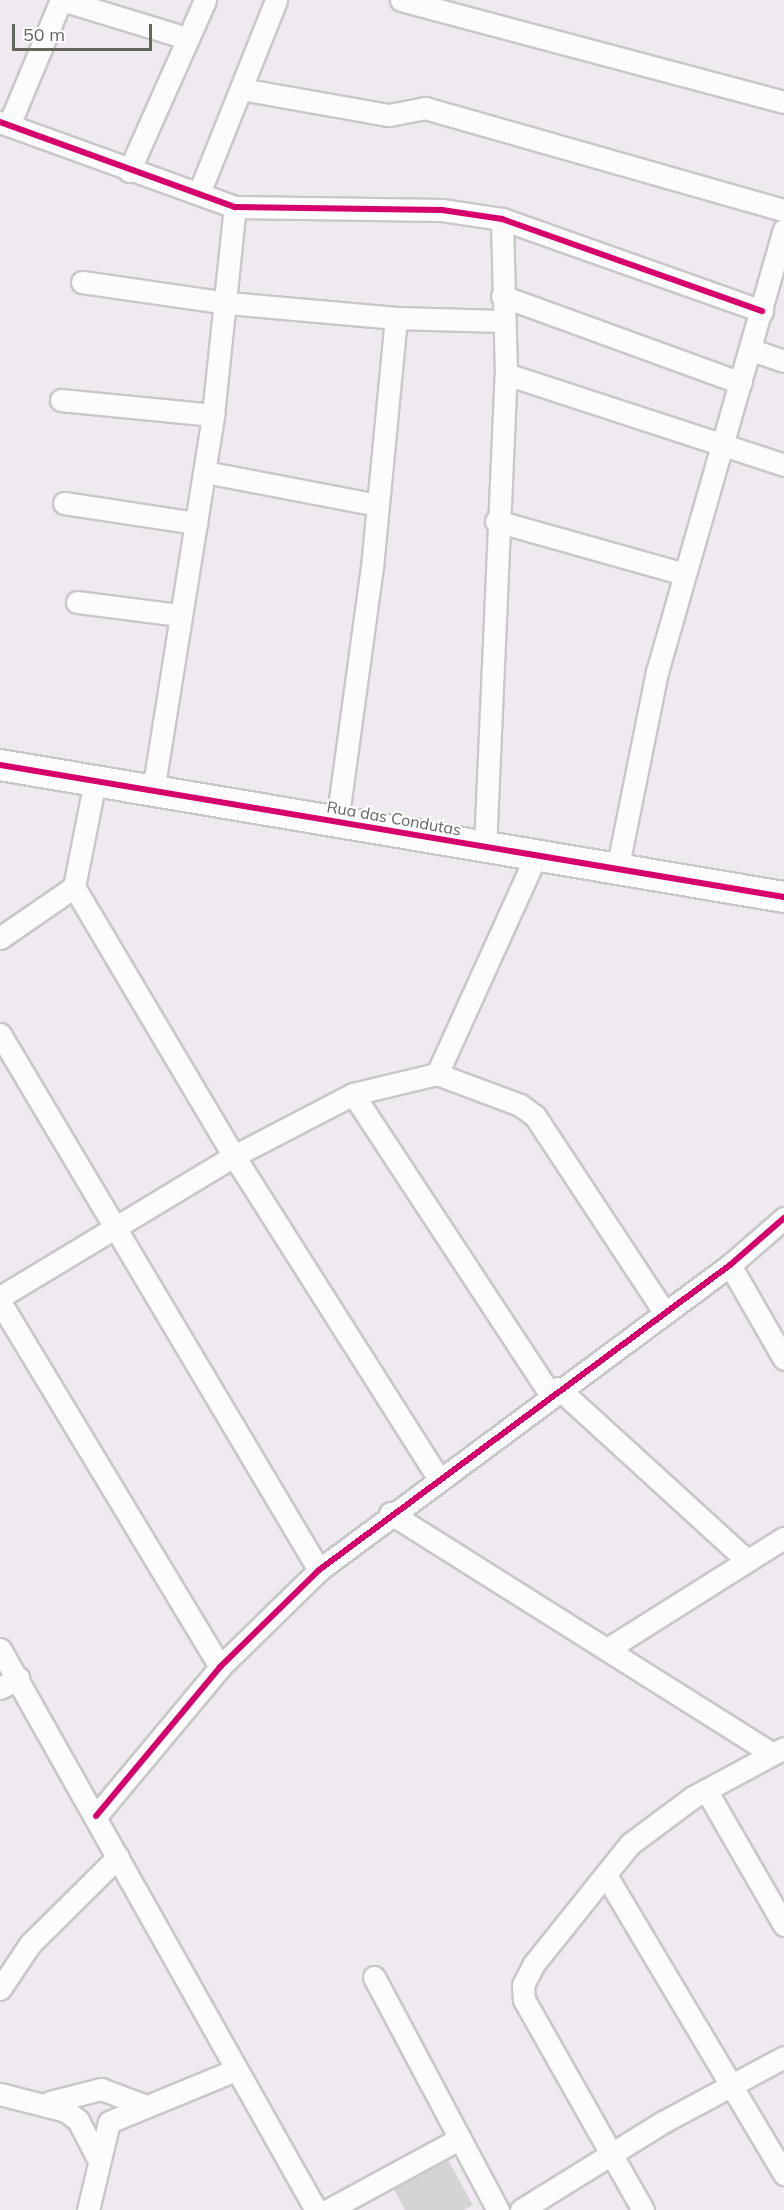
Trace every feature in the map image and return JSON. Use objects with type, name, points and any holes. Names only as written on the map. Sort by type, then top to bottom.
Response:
[{"type":"street","points":[[186,38],[61,0],[4,124],[129,171],[200,193],[235,207],[442,210],[502,219],[762,311]]},
{"type":"street","points":[[129,171],[186,38],[205,0]]},
{"type":"street","points":[[200,193],[276,0]]},
{"type":"street","points":[[401,0],[784,102]]},
{"type":"street","points":[[241,89],[390,115],[425,108],[784,210]]},
{"type":"street","points":[[153,791],[179,615],[205,472],[228,303],[235,207]]},
{"type":"street","points":[[485,848],[496,521],[506,374],[502,296],[502,219]]},
{"type":"street","points":[[617,870],[657,672],[783,242]]},
{"type":"street","points":[[82,282],[228,303],[396,318],[503,321]]},
{"type":"street","points":[[502,296],[741,383]]},
{"type":"street","points":[[337,822],[378,505],[396,318]]},
{"type":"street","points":[[752,350],[784,361]]},
{"type":"street","points":[[506,374],[784,465]]},
{"type":"street","points":[[61,400],[213,415]]},
{"type":"street","points":[[205,472],[378,505]]},
{"type":"street","points":[[64,503],[196,523]]},
{"type":"street","points":[[496,521],[684,574]]},
{"type":"street","points":[[77,602],[179,615]]},
{"type":"street","name":"Rua das Condutas","points":[[0,765],[784,897]]},
{"type":"street","points":[[95,781],[74,887],[234,1156],[438,1477]]},
{"type":"street","points":[[437,1074],[536,856]]},
{"type":"street","points":[[0,938],[74,887]]},
{"type":"street","points":[[0,1034],[120,1229],[319,1570]]},
{"type":"street","points":[[0,1297],[120,1229],[234,1156],[353,1094],[437,1074],[535,1116],[664,1312]]},
{"type":"street","points":[[353,1094],[554,1391],[745,1560]]},
{"type":"street","points":[[96,1816],[220,1667],[319,1570],[438,1477],[730,1265],[784,1218]]},
{"type":"street","points":[[730,1265],[784,1359]]},
{"type":"street","points":[[0,1302],[220,1667]]},
{"type":"street","points":[[390,1513],[778,1751]]},
{"type":"street","points":[[609,1648],[745,1560],[784,1538]]},
{"type":"street","points":[[0,1649],[9,1683],[96,1816],[233,2071],[316,2210]]},
{"type":"street","points":[[643,2210],[524,2000],[523,1985],[533,1965],[607,1877],[630,1844],[706,1790],[778,1751]]},
{"type":"street","points":[[706,1790],[784,1925]]},
{"type":"street","points":[[0,1989],[30,1944],[118,1857]]},
{"type":"street","points":[[607,1877],[735,2084],[784,2174]]},
{"type":"street","points":[[374,1977],[498,2210]]},
{"type":"street","points":[[521,2210],[612,2154],[784,2057]]},
{"type":"street","points":[[88,2210],[97,2157],[109,2121],[141,2104],[233,2071]]},
{"type":"street","points":[[50,2103],[101,2088],[141,2104]]},
{"type":"street","points":[[0,2094],[50,2103],[78,2120],[97,2157]]},
{"type":"street","points":[[328,2210],[459,2139]]},
{"type":"building","points":[[448,2160],[473,2205],[464,2210],[405,2210],[394,2189]]},
{"type":"cycle path","points":[[0,122],[235,207],[442,210],[502,219],[762,311]]},
{"type":"cycle path","points":[[0,765],[784,897]]},
{"type":"cycle path","points":[[96,1816],[220,1667],[319,1570],[730,1265],[784,1218]]}]
